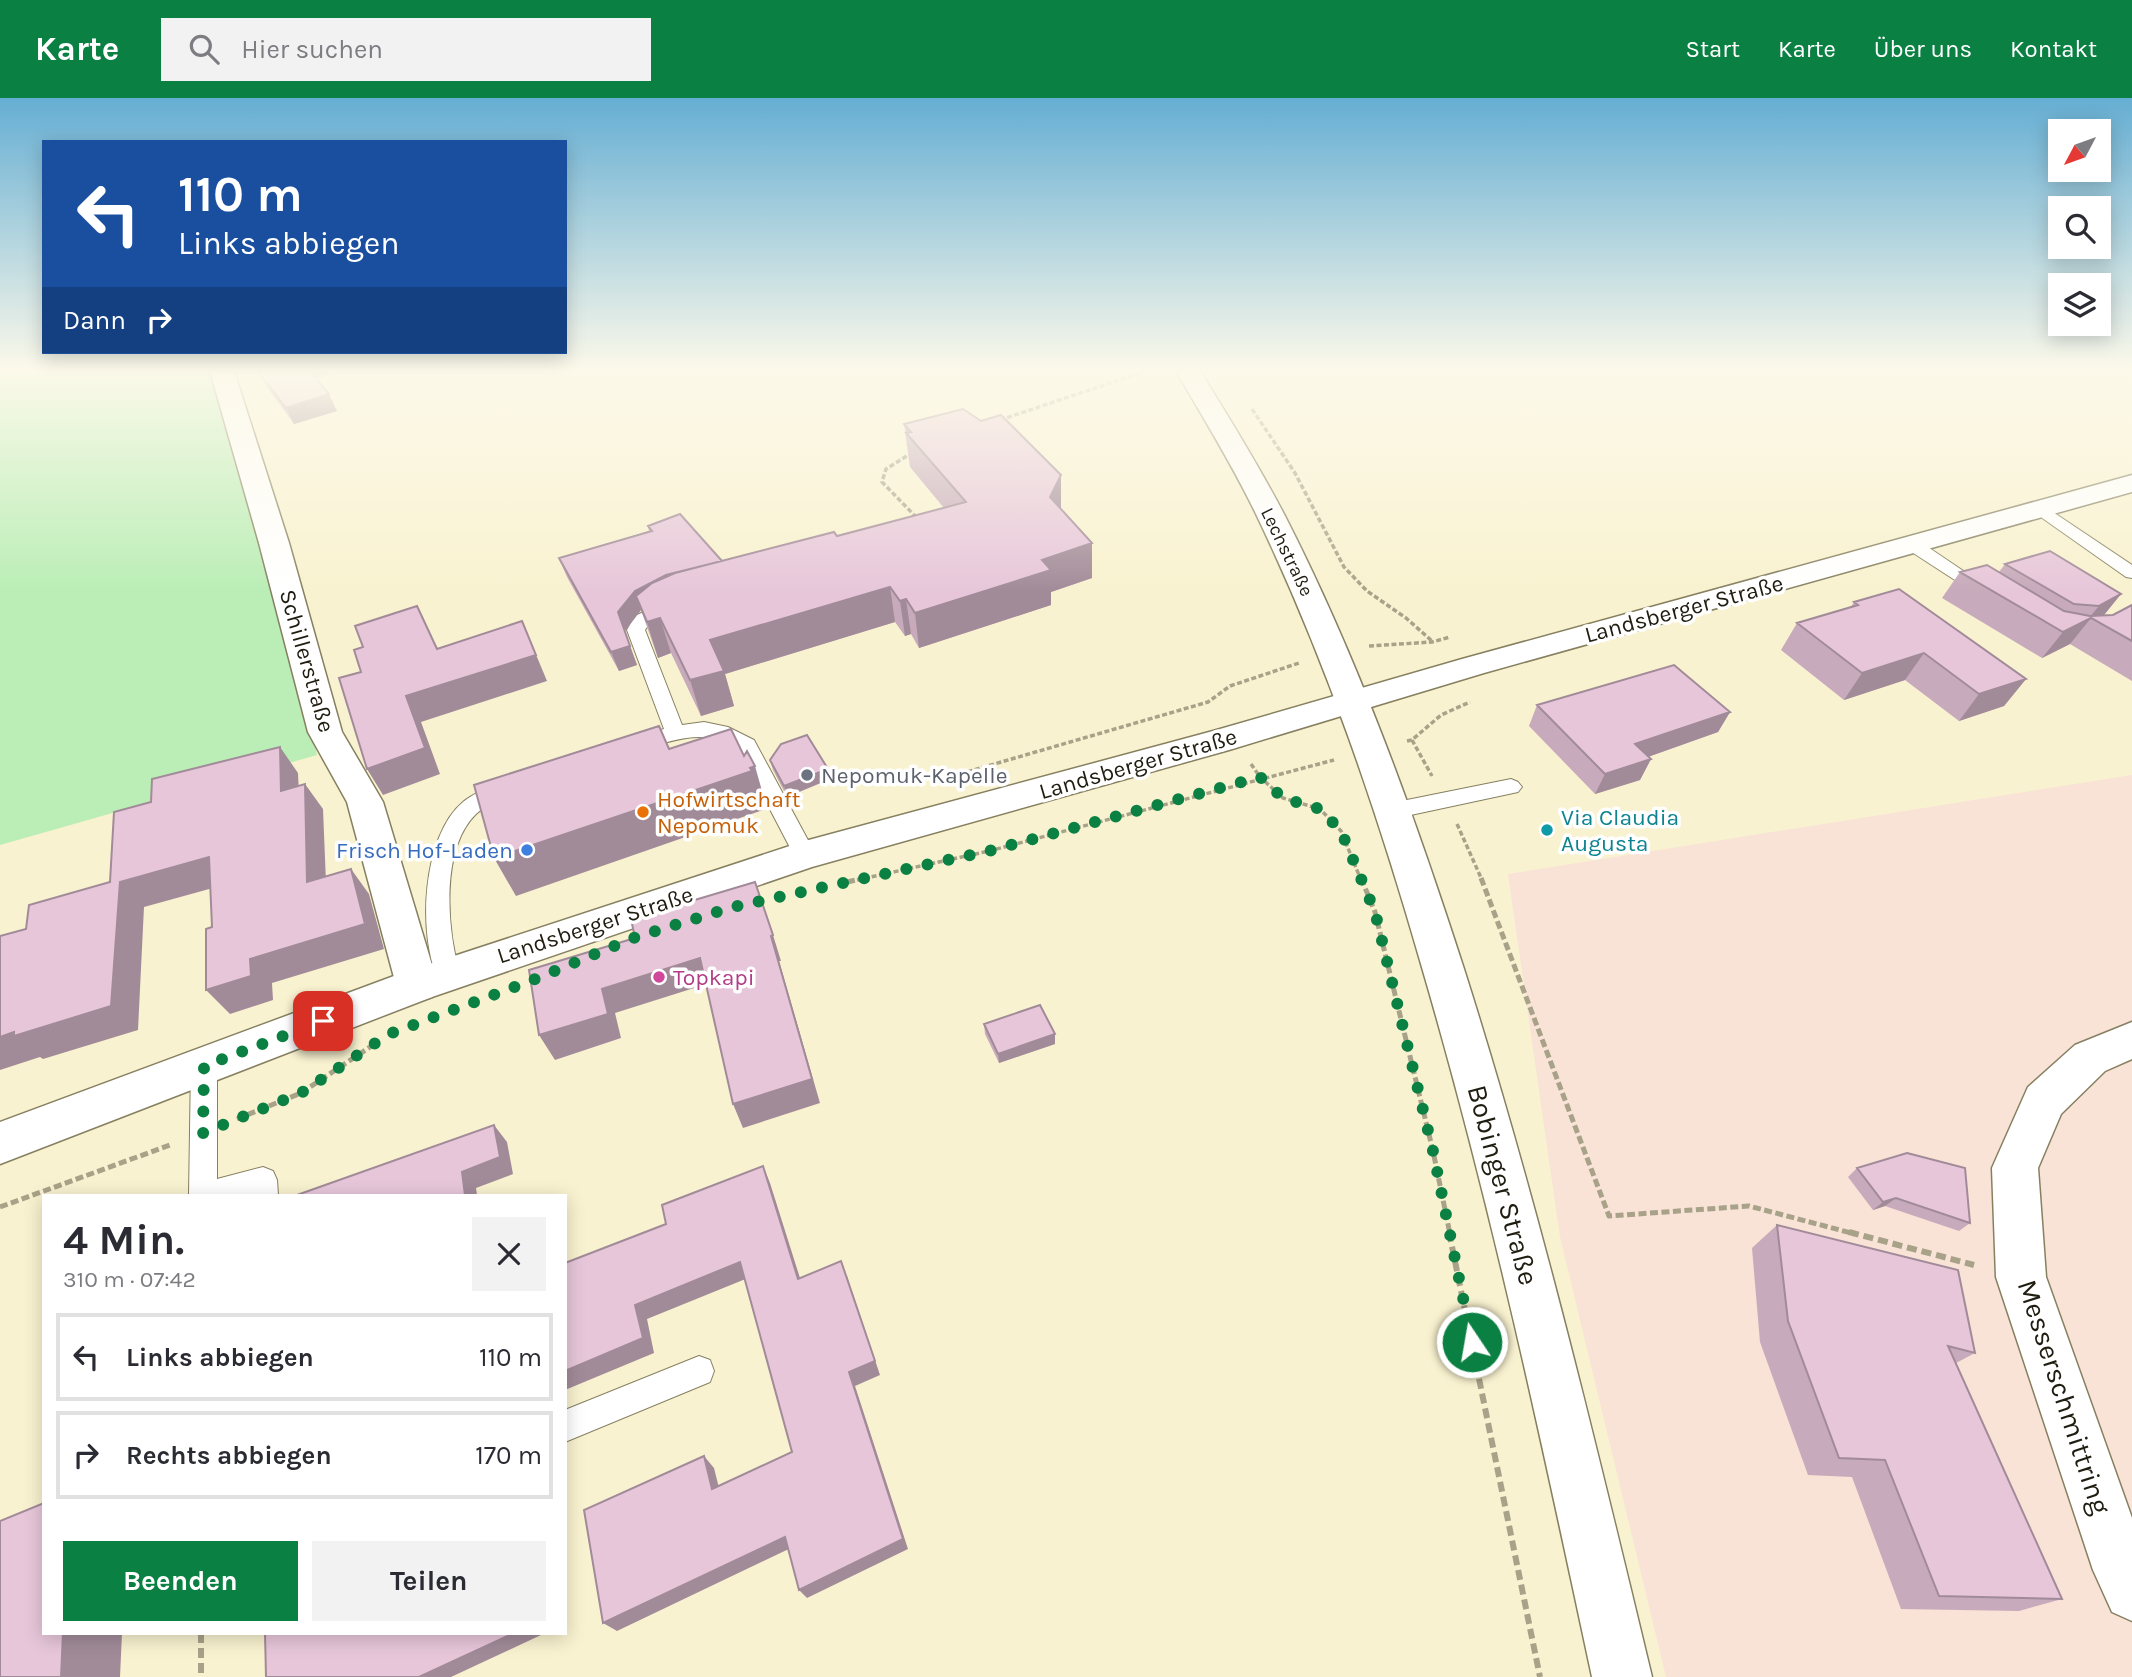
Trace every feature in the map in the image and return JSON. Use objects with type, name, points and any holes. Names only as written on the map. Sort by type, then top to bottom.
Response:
[{"type":"street","name":"Schillerstraße","points":[[244,445],[325,732],[365,802],[433,979]]},
{"type":"street","name":"Lechstraße","points":[[1232,445],[1279,533],[1352,702]]},
{"type":"street","name":"Landsberger Straße","points":[[0,1143],[433,979],[805,855],[1217,743],[1352,702],[2132,483]]},
{"type":"street","name":"Bobinger Straße","points":[[1352,702],[1429,917],[1492,1140],[1564,1420],[1622,1677]]},
{"type":"street","name":"Messerschmittring","points":[[2132,1040],[2090,1058],[2044,1101],[2015,1168],[2021,1277],[2122,1570],[2132,1592]]},
{"type":"lane","points":[[2041,509],[2132,573]]},
{"type":"lane","points":[[1913,545],[1996,598]]},
{"type":"lane","points":[[675,733],[636,630],[642,620],[657,610],[693,598]]},
{"type":"lane","points":[[615,752],[675,733],[704,729],[728,734],[747,745],[805,855]]},
{"type":"lane","points":[[433,979],[440,954],[440,877],[449,836],[469,808],[529,781]]},
{"type":"lane","points":[[1392,811],[1511,787]]},
{"type":"lane","points":[[204,1066],[205,1194]]},
{"type":"lane","points":[[209,1194],[263,1180],[264,1194]]},
{"type":"lane","points":[[567,1425],[699,1371]]},
{"type":"path","name":"Lechstraße","points":[[1276,445],[1295,473],[1344,567],[1367,591],[1406,618],[1432,642],[1371,646]]},
{"type":"path","points":[[919,450],[886,469],[882,482],[923,525]]},
{"type":"path","points":[[940,779],[1208,702],[1230,686],[1300,663]]},
{"type":"path","points":[[1481,698],[1441,715],[1412,740],[1447,802],[1493,905],[1609,1216],[1749,1206],[2021,1277]]},
{"type":"path","points":[[838,884],[989,851],[1299,768]]},
{"type":"path","points":[[1260,777],[1283,798],[1320,809],[1341,831],[1375,912],[1433,1151],[1540,1677]]},
{"type":"path","points":[[0,1207],[203,1133],[301,1093],[378,1041]]},
{"type":"path","points":[[201,1635],[201,1677]]},
{"type":"shaded area","points":[[2132,775],[2132,1677],[1666,1677],[1560,1237],[1508,874]]},
{"type":"green space","points":[[0,445],[235,445],[293,649],[317,755],[0,845]]},
{"type":"building","points":[[916,445],[1031,445],[1061,475],[1050,497],[1092,543],[1042,560],[1051,570],[915,613],[906,599],[900,601],[890,587],[710,640],[724,671],[690,680],[660,618],[647,622],[636,596],[652,583],[675,573],[834,532],[837,536],[966,502]]},
{"type":"building","points":[[680,514],[722,561],[666,575],[635,591],[618,612],[630,646],[611,652],[559,558],[652,531],[648,526]]},
{"type":"building","points":[[2050,551],[2121,594],[2099,606],[2074,604],[2005,564]]},
{"type":"building","points":[[1987,565],[2064,611],[2090,616],[2113,615],[2132,605],[2132,641],[2091,618],[2063,632],[1960,572]]},
{"type":"building","points":[[1899,589],[2026,679],[1979,694],[1924,653],[1862,673],[1797,623],[1858,605],[1854,602]]},
{"type":"building","points":[[417,606],[437,649],[522,621],[536,655],[406,696],[425,748],[367,769],[339,678],[361,672],[354,650],[363,647],[355,626]]},
{"type":"building","points":[[1674,665],[1730,712],[1635,744],[1651,759],[1605,774],[1537,705]]},
{"type":"building","points":[[659,726],[669,749],[731,729],[744,756],[747,751],[755,766],[750,768],[752,771],[494,858],[474,785]]},
{"type":"building","points":[[807,735],[828,769],[784,786],[770,760],[781,744]]},
{"type":"building","points":[[280,747],[281,791],[305,784],[307,882],[351,869],[365,924],[250,959],[251,976],[206,990],[206,929],[212,927],[209,857],[120,882],[111,1006],[14,1036],[14,1032],[0,1037],[0,936],[26,929],[29,905],[110,882],[114,812],[151,802],[152,779]]},
{"type":"building","points":[[755,882],[773,935],[771,936],[812,1079],[733,1104],[700,958],[602,989],[608,1014],[539,1035],[529,970],[635,938],[631,919]]},
{"type":"building","points":[[1040,1005],[1055,1034],[998,1054],[984,1024]]},
{"type":"building","points":[[494,1125],[500,1157],[462,1172],[465,1194],[300,1194]]},
{"type":"building","points":[[1907,1153],[1965,1168],[1970,1223],[1896,1198],[1883,1202],[1857,1168]]},
{"type":"building","points":[[763,1166],[798,1279],[841,1261],[875,1361],[849,1372],[903,1539],[799,1590],[785,1537],[603,1623],[584,1510],[704,1456],[712,1489],[792,1452],[740,1262],[635,1305],[643,1338],[567,1370],[567,1262],[666,1224],[662,1205]]},
{"type":"building","points":[[1777,1225],[1958,1270],[1975,1353],[1948,1346],[2062,1599],[1939,1596],[1885,1460],[1839,1458],[1788,1321]]},
{"type":"building","points":[[42,1504],[42,1635],[63,1635],[61,1677],[0,1677],[0,1521]]},
{"type":"building","points":[[265,1635],[510,1635],[419,1677],[266,1677]]},
{"type":"place","name":"Nepomuk-Kapelle","points":[[807,775]]},
{"type":"place","name":"Hofwirtschaft Nepomuk","points":[[643,812]]},
{"type":"place","name":"Via Claudia Augusta","points":[[1547,830]]},
{"type":"place","name":"Frisch Hof-Laden","points":[[527,850]]},
{"type":"place","name":"Topkapi","points":[[659,977]]},
{"type":"route","points":[[323,1021],[204,1066],[203,1133],[301,1093],[389,1034],[528,982],[636,937],[733,907],[989,851],[1260,777],[1283,798],[1320,809],[1341,831],[1375,912],[1433,1151],[1472,1342]]}]
